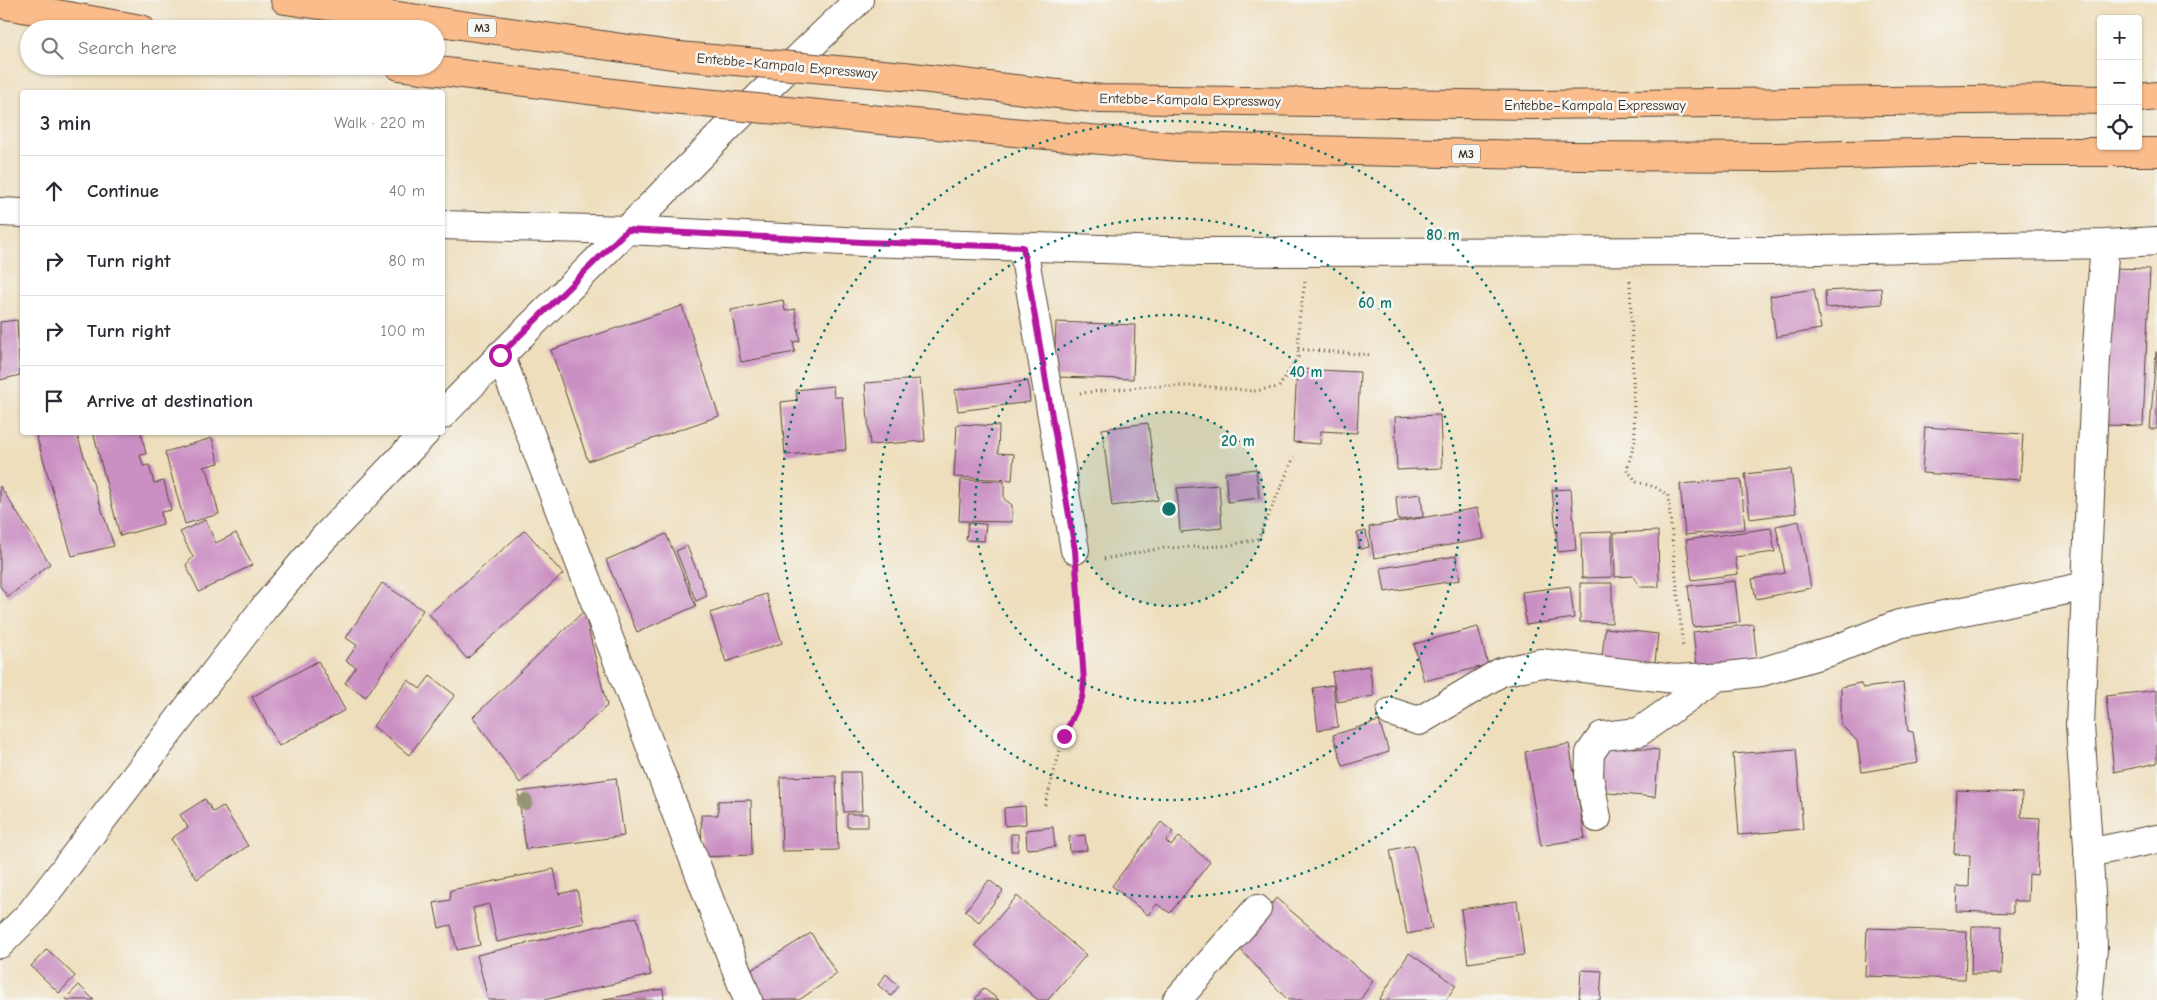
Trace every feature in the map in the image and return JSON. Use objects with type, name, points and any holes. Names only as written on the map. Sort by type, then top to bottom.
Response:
[{"type":"highway","name":"Entebbe–Kampala Expressway","points":[[285,0],[426,20]]},
{"type":"highway","points":[[0,4],[90,20]]},
{"type":"highway","name":"Entebbe–Kampala Expressway","points":[[445,23],[679,56],[904,76],[1111,99],[1534,106],[2097,100]]},
{"type":"highway","name":"M3","points":[[445,72],[652,98],[1179,147],[1565,156],[1756,157],[1950,152],[2157,152]]},
{"type":"highway","points":[[2142,98],[2157,96]]},
{"type":"street","points":[[445,412],[627,230],[662,192],[859,0]]},
{"type":"street","points":[[0,212],[20,213]]},
{"type":"street","points":[[445,226],[627,230],[862,242],[1201,252],[1783,250],[2105,244],[2157,241]]},
{"type":"street","points":[[2088,1000],[2093,950],[2092,908],[2080,725],[2096,358],[2105,244]]},
{"type":"street","points":[[1023,247],[1076,557]]},
{"type":"street","points":[[500,355],[748,1000]]},
{"type":"street","points":[[0,944],[30,914],[264,608],[323,539],[423,435]]},
{"type":"street","points":[[1391,712],[1419,721],[1501,672],[1541,663],[1675,679],[1770,670],[1829,652],[1899,624],[2087,586]]},
{"type":"street","points":[[1597,818],[1589,776],[1590,753],[1602,736],[1639,732],[1706,677]]},
{"type":"street","points":[[2088,853],[2157,839]]},
{"type":"street","points":[[1177,1000],[1258,909]]},
{"type":"path","points":[[1629,251],[1635,440],[1627,470],[1637,482],[1655,487],[1668,495],[1684,663],[1706,677]]},
{"type":"path","points":[[1049,397],[1151,386],[1202,386],[1254,391],[1279,386],[1298,357],[1308,252]]},
{"type":"path","points":[[1298,350],[1372,355]]},
{"type":"path","points":[[1045,804],[1064,736],[1082,698],[1084,682],[1076,557],[1163,548],[1226,546],[1258,539],[1294,457]]},
{"type":"building","points":[[2113,268],[2150,269],[2143,426],[2106,425]]},
{"type":"building","points":[[1881,288],[1882,304],[1826,308],[1825,291]]},
{"type":"building","points":[[1814,289],[1821,329],[1776,337],[1770,296]]},
{"type":"building","points":[[783,300],[785,311],[795,309],[800,341],[793,342],[795,352],[741,362],[731,310]]},
{"type":"building","points":[[682,306],[719,416],[588,461],[551,350]]},
{"type":"building","points":[[17,320],[20,375],[0,380],[0,322]]},
{"type":"building","points":[[1056,322],[1135,325],[1133,379],[1054,377]]},
{"type":"building","points":[[2156,352],[2157,429],[2150,429]]},
{"type":"building","points":[[1297,369],[1360,372],[1357,433],[1321,431],[1320,444],[1293,442]]},
{"type":"building","points":[[920,379],[925,441],[870,445],[865,383]]},
{"type":"building","points":[[1028,381],[1030,402],[958,411],[955,390]]},
{"type":"building","points":[[833,386],[834,397],[842,397],[846,450],[785,455],[781,402],[797,400],[796,390]]},
{"type":"building","points":[[1440,415],[1442,468],[1397,470],[1395,417]]},
{"type":"building","points":[[1148,423],[1158,500],[1112,506],[1102,429]]},
{"type":"building","points":[[957,424],[999,426],[998,453],[1014,454],[1012,480],[954,477]]},
{"type":"building","points":[[1925,427],[2023,434],[2020,480],[1922,473]]},
{"type":"building","points":[[36,435],[77,435],[114,546],[72,556]]},
{"type":"building","points":[[94,435],[142,435],[146,454],[140,455],[143,466],[149,465],[154,483],[164,481],[171,510],[161,512],[163,524],[120,536]]},
{"type":"building","points":[[212,438],[219,463],[203,467],[208,472],[219,514],[185,524],[165,452]]},
{"type":"building","points":[[1256,469],[1259,498],[1228,502],[1225,473]]},
{"type":"building","points":[[1791,469],[1796,513],[1750,519],[1745,474]]},
{"type":"building","points":[[1741,479],[1745,529],[1685,535],[1680,484]]},
{"type":"building","points":[[961,480],[1004,481],[1004,499],[1012,505],[1012,522],[959,521]]},
{"type":"building","points":[[1219,485],[1222,528],[1180,532],[1177,488]]},
{"type":"building","points":[[0,486],[50,564],[8,597],[0,586]]},
{"type":"building","points":[[1571,489],[1576,550],[1558,552],[1552,490]]},
{"type":"building","points":[[1421,494],[1423,517],[1398,520],[1396,497]]},
{"type":"building","points":[[1478,508],[1484,539],[1374,558],[1369,527]]},
{"type":"building","points":[[205,520],[216,543],[236,533],[252,565],[199,592],[186,565],[193,557],[180,532]]},
{"type":"building","points":[[1799,521],[1811,588],[1756,599],[1752,579],[1785,573],[1776,526]]},
{"type":"building","points":[[968,523],[986,524],[984,541],[966,540]]},
{"type":"building","points":[[1771,528],[1775,552],[1735,557],[1738,574],[1692,580],[1686,540]]},
{"type":"building","points":[[525,530],[563,574],[467,659],[429,614]]},
{"type":"building","points":[[1366,531],[1369,547],[1360,549],[1357,533]]},
{"type":"building","points":[[1658,531],[1659,587],[1640,587],[1633,576],[1615,577],[1614,533]]},
{"type":"building","points":[[1612,532],[1612,577],[1582,578],[1581,533]]},
{"type":"building","points":[[666,534],[696,606],[637,632],[606,560]]},
{"type":"building","points":[[687,546],[707,596],[696,601],[676,551]]},
{"type":"building","points":[[1456,556],[1460,580],[1385,592],[1381,568]]},
{"type":"building","points":[[1735,581],[1740,622],[1693,627],[1688,586]]},
{"type":"building","points":[[382,583],[423,610],[366,697],[345,683],[356,667],[346,661],[357,645],[346,638]]},
{"type":"building","points":[[1580,583],[1612,583],[1612,623],[1580,622]]},
{"type":"building","points":[[1570,586],[1574,618],[1526,625],[1522,592]]},
{"type":"building","points":[[766,594],[782,643],[726,662],[710,613]]},
{"type":"building","points":[[584,611],[607,706],[520,783],[473,717]]},
{"type":"building","points":[[1753,624],[1757,660],[1697,667],[1693,632]]},
{"type":"building","points":[[1478,627],[1488,665],[1424,681],[1414,644]]},
{"type":"building","points":[[1605,628],[1658,634],[1655,663],[1602,658]]},
{"type":"building","points":[[318,661],[345,710],[279,746],[252,697]]},
{"type":"building","points":[[1369,666],[1374,696],[1337,702],[1332,672]]},
{"type":"building","points":[[430,676],[455,695],[409,755],[373,726],[408,680],[420,689]]},
{"type":"building","points":[[1860,683],[1863,688],[1903,683],[1908,731],[1913,732],[1918,763],[1862,772],[1857,741],[1841,725],[1841,687]]},
{"type":"building","points":[[1333,685],[1338,727],[1318,730],[1313,688]]},
{"type":"building","points":[[2157,690],[2157,763],[2114,772],[2106,696]]},
{"type":"building","points":[[1379,721],[1389,752],[1343,766],[1333,735]]},
{"type":"building","points":[[1569,744],[1585,838],[1541,846],[1525,752]]},
{"type":"building","points":[[1601,745],[1659,750],[1655,797],[1597,792]]},
{"type":"building","points":[[1796,749],[1803,829],[1739,835],[1733,754]]},
{"type":"building","points":[[842,772],[860,772],[862,811],[844,812]]},
{"type":"building","points":[[836,776],[838,850],[782,851],[780,777]]},
{"type":"building","points":[[616,778],[624,836],[526,849],[518,792]]},
{"type":"building","points":[[1957,790],[2022,793],[2021,817],[2040,818],[2037,875],[2029,874],[2028,901],[2013,901],[2013,913],[1956,911],[1957,886],[1969,887],[1970,855],[1954,854]]},
{"type":"building","points":[[205,799],[213,812],[223,806],[248,846],[197,879],[171,839],[188,827],[180,815]]},
{"type":"building","points":[[751,800],[752,855],[702,857],[701,815],[718,815],[718,801]]},
{"type":"building","points":[[1025,806],[1026,824],[1005,826],[1004,808]]},
{"type":"building","points":[[847,814],[868,814],[868,827],[847,827]]},
{"type":"building","points":[[1161,822],[1173,832],[1166,841],[1171,846],[1179,837],[1210,862],[1170,913],[1157,904],[1148,915],[1112,886]]},
{"type":"building","points":[[1053,827],[1055,847],[1027,849],[1026,830]]},
{"type":"building","points":[[1011,834],[1018,834],[1018,851],[1011,851]]},
{"type":"building","points":[[1085,835],[1087,850],[1070,852],[1069,837]]},
{"type":"building","points":[[1414,845],[1432,929],[1407,934],[1390,850]]},
{"type":"building","points":[[554,869],[559,894],[577,890],[584,923],[497,942],[489,904],[473,908],[480,945],[457,950],[451,925],[439,928],[434,903],[450,900],[451,890]]},
{"type":"building","points":[[989,880],[1003,891],[979,922],[965,911]]},
{"type":"building","points":[[1017,896],[1086,955],[1048,1000],[1038,1000],[975,945]]},
{"type":"building","points":[[1276,898],[1373,981],[1360,1000],[1288,1000],[1239,948]]},
{"type":"building","points":[[1517,901],[1524,955],[1468,963],[1461,909]]},
{"type":"building","points":[[637,917],[651,975],[544,1000],[488,1000],[477,955]]},
{"type":"building","points":[[1972,926],[2002,926],[2001,974],[1971,974]]},
{"type":"building","points":[[1867,928],[1967,931],[1965,979],[1865,976]]},
{"type":"building","points":[[811,933],[837,974],[799,1000],[761,1000],[745,974]]},
{"type":"building","points":[[47,949],[75,976],[59,993],[31,966]]},
{"type":"building","points":[[1409,953],[1456,985],[1446,1000],[1379,1000]]},
{"type":"building","points":[[1581,970],[1602,971],[1600,1000],[1579,1000]]},
{"type":"building","points":[[886,974],[899,986],[891,996],[878,985]]},
{"type":"building","points":[[79,985],[94,1000],[67,1000],[66,998]]},
{"type":"building","points":[[983,988],[999,1000],[975,1000]]},
{"type":"building","points":[[663,989],[664,1000],[604,1000],[604,999]]},
{"type":"route","points":[[500,355],[627,230],[862,242],[1023,247],[1075,550],[1084,682],[1082,698],[1064,736]]}]
